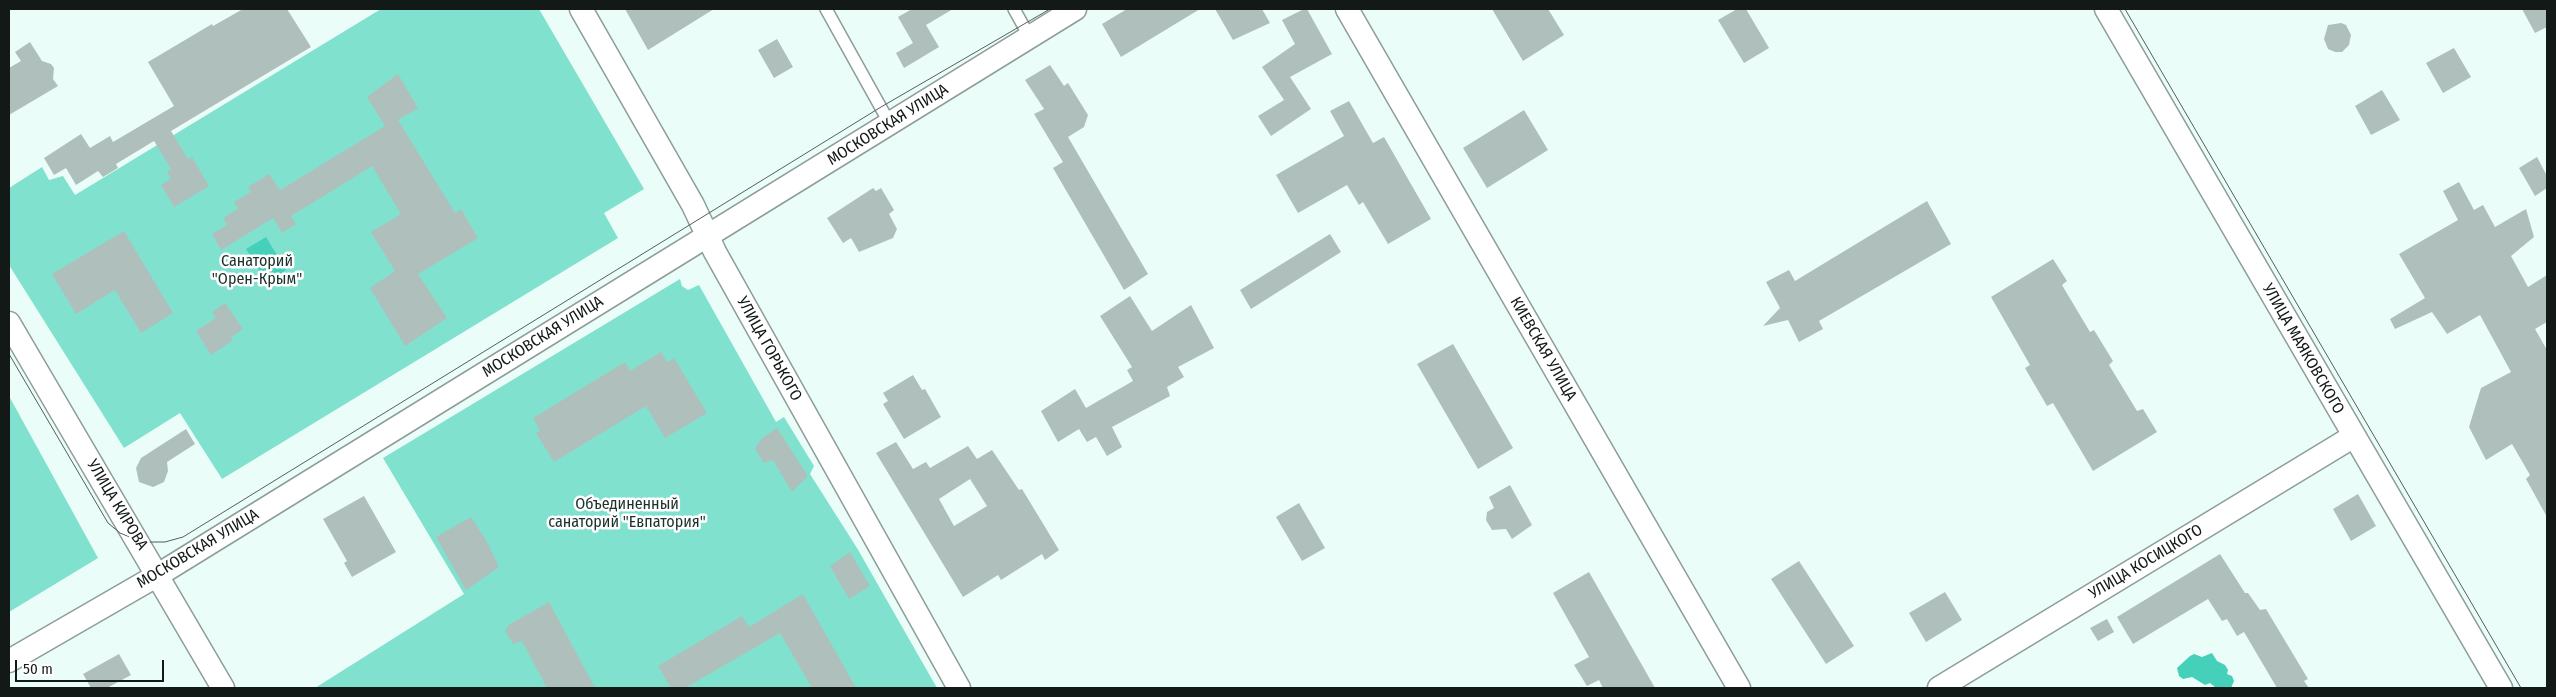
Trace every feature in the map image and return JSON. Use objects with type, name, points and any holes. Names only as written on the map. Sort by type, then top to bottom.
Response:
[{"type":"street","name":"УЛИЦА ГОРЬКОГО","points":[[581,9],[693,204],[706,236],[959,688]]},
{"type":"street","name":"МОСКОВСКАЯ УЛИЦА","points":[[9,661],[158,575],[1075,9]]},
{"type":"street","name":"КИЕВСКАЯ УЛИЦА","points":[[1347,9],[1739,688]]},
{"type":"street","name":"УЛИЦА МАЯКОВСКОГО","points":[[2106,9],[2502,688]]},
{"type":"street","name":"УЛИЦА КИРОВА","points":[[9,323],[223,688]]},
{"type":"street","name":"УЛИЦА КОСИЦКОГО","points":[[1939,688],[2354,436]]},
{"type":"lane","points":[[826,9],[890,124]]},
{"type":"lane","points":[[1014,9],[1029,36]]},
{"type":"green space","name":"Санаторий \"Орен-Крым\"","points":[[381,9],[539,9],[644,189],[604,213],[618,238],[222,479],[180,413],[124,448],[9,265],[9,188],[42,167],[49,180],[63,176],[75,195]]},
{"type":"green space","name":"Объединенный санаторий \"Евпатория\"","points":[[680,279],[682,286],[688,290],[699,285],[776,422],[784,417],[814,466],[810,474],[857,548],[937,688],[315,688],[464,594],[383,458]]},
{"type":"green space","points":[[9,396],[98,558],[9,612]]},
{"type":"shaded area","points":[[266,237],[286,270],[266,283],[246,249]]},
{"type":"shaded area","points":[[2212,653],[2217,661],[2225,665],[2228,670],[2227,674],[2232,676],[2234,681],[2231,688],[2216,688],[2210,683],[2205,685],[2192,677],[2183,679],[2179,676],[2177,668],[2190,656],[2194,654],[2202,657]]},
{"type":"building","points":[[243,9],[287,9],[311,47],[171,131],[188,159],[192,157],[209,186],[174,207],[161,185],[171,179],[167,172],[171,169],[154,141],[116,164],[118,168],[103,177],[98,171],[76,185],[66,168],[54,175],[44,158],[81,134],[90,148],[110,136],[113,142],[174,106],[148,62],[212,24],[213,26]]},
{"type":"building","points":[[625,9],[714,9],[648,50]]},
{"type":"building","points":[[912,9],[953,9],[926,25],[939,47],[904,68],[896,53],[913,43],[898,17]]},
{"type":"building","points":[[1127,9],[1200,9],[1121,57],[1102,24]]},
{"type":"building","points":[[1215,9],[1262,9],[1270,23],[1233,40]]},
{"type":"building","points":[[1307,9],[1332,54],[1290,77],[1311,109],[1271,136],[1258,116],[1284,100],[1262,67],[1295,44],[1282,20]]},
{"type":"building","points":[[1492,9],[1548,9],[1564,35],[1523,61]]},
{"type":"building","points":[[1737,9],[1746,9],[1769,48],[1744,63],[1718,20]]},
{"type":"building","points":[[2522,9],[2547,9],[2547,27],[2535,33]]},
{"type":"building","points":[[2341,23],[2346,25],[2351,35],[2349,45],[2342,52],[2335,52],[2328,49],[2324,39],[2328,25]]},
{"type":"building","points":[[777,39],[793,67],[774,78],[758,50]]},
{"type":"building","points":[[30,42],[42,61],[51,64],[54,68],[53,79],[58,86],[9,115],[9,68],[21,61],[15,52]]},
{"type":"building","points":[[2454,48],[2471,77],[2443,93],[2426,63]]},
{"type":"building","points":[[1050,65],[1064,86],[1068,83],[1088,115],[1084,127],[1068,137],[1148,274],[1124,290],[1053,168],[1063,162],[1034,114],[1044,109],[1025,80]]},
{"type":"building","points":[[398,74],[418,108],[398,120],[455,213],[461,209],[478,238],[418,274],[447,318],[405,346],[370,288],[395,271],[371,232],[401,214],[372,166],[291,216],[296,224],[282,233],[273,218],[221,250],[212,234],[227,225],[223,218],[238,209],[234,202],[251,192],[248,187],[269,174],[280,190],[385,126],[367,97]]},
{"type":"building","points":[[2382,90],[2400,120],[2371,135],[2355,106]]},
{"type":"building","points":[[1349,101],[1373,143],[1384,137],[1431,219],[1388,244],[1363,202],[1359,205],[1347,185],[1298,213],[1276,175],[1344,136],[1330,111]]},
{"type":"building","points":[[1524,110],[1548,150],[1487,188],[1463,148]]},
{"type":"building","points":[[2537,157],[2547,176],[2547,188],[2535,196],[2519,168]]},
{"type":"building","points":[[2459,182],[2474,210],[2483,205],[2495,227],[2526,209],[2534,237],[2511,256],[2528,287],[2547,275],[2547,322],[2535,329],[2547,350],[2547,517],[2526,479],[2530,475],[2512,444],[2486,460],[2469,427],[2481,388],[2511,372],[2480,315],[2447,334],[2432,312],[2395,329],[2390,319],[2425,298],[2399,254],[2458,220],[2443,191]]},
{"type":"building","points":[[873,188],[876,191],[881,188],[894,210],[889,214],[897,229],[893,238],[859,252],[851,238],[843,243],[827,218]]},
{"type":"building","points":[[1927,201],[1951,244],[1819,321],[1823,329],[1799,342],[1788,320],[1763,326],[1780,308],[1766,282],[1789,270],[1795,281]]},
{"type":"building","points":[[124,231],[173,313],[141,333],[115,290],[76,314],[52,274]]},
{"type":"building","points":[[1330,234],[1341,252],[1251,309],[1240,290]]},
{"type":"building","points":[[2053,259],[2067,281],[2062,285],[2090,332],[2094,330],[2113,361],[2109,365],[2137,411],[2143,409],[2157,432],[2093,471],[2053,403],[2047,406],[2025,368],[2030,365],[1991,297]]},
{"type":"building","points":[[1130,296],[1152,331],[1191,305],[1214,348],[1178,367],[1184,377],[1167,387],[1170,396],[1112,427],[1122,447],[1107,456],[1096,437],[1087,442],[1079,429],[1058,442],[1041,411],[1075,389],[1086,408],[1133,381],[1127,370],[1132,367],[1100,316]]},
{"type":"building","points":[[225,303],[243,329],[231,337],[233,340],[211,355],[196,331],[216,318],[212,312]]},
{"type":"building","points":[[1453,344],[1513,448],[1478,469],[1417,364]]},
{"type":"building","points":[[661,352],[667,362],[674,358],[707,413],[665,438],[646,406],[554,462],[536,433],[540,431],[533,418],[625,362],[630,371]]},
{"type":"building","points":[[913,375],[922,390],[925,389],[941,417],[904,439],[883,404],[888,401],[883,393]]},
{"type":"building","points":[[777,428],[808,476],[792,492],[773,460],[764,463],[755,449],[761,439]]},
{"type":"building","points":[[186,429],[195,444],[167,462],[168,471],[164,482],[153,487],[139,482],[136,468],[141,458]]},
{"type":"building","points":[[896,442],[913,469],[926,462],[930,468],[968,446],[977,459],[992,450],[1019,490],[1022,489],[1059,550],[1045,560],[1042,554],[1001,580],[998,575],[963,597],[876,453]],"holes":[[[970,479],[987,506],[954,526],[939,499]]]},
{"type":"building","points":[[1510,485],[1532,525],[1512,539],[1506,529],[1492,530],[1486,520],[1487,512],[1494,508],[1489,497]]},
{"type":"building","points":[[2358,494],[2376,526],[2351,541],[2333,509]]},
{"type":"building","points":[[364,496],[396,552],[352,577],[344,563],[347,561],[323,519]]},
{"type":"building","points":[[1299,503],[1325,548],[1302,561],[1276,517]]},
{"type":"building","points":[[471,517],[486,540],[499,567],[466,590],[436,537]]},
{"type":"building","points":[[850,552],[870,586],[849,599],[830,566]]},
{"type":"building","points":[[2220,554],[2245,593],[2248,593],[2260,610],[2266,609],[2308,679],[2304,681],[2309,688],[2277,688],[2244,632],[2237,636],[2227,619],[2222,621],[2208,599],[2133,644],[2117,617]]},
{"type":"building","points":[[1799,561],[1854,646],[1826,664],[1771,579]]},
{"type":"building","points":[[1589,572],[1655,688],[1603,688],[1599,680],[1587,686],[1574,665],[1589,657],[1553,593]]},
{"type":"building","points":[[1945,592],[1962,620],[1926,642],[1909,613]]},
{"type":"building","points":[[803,594],[856,688],[812,688],[780,633],[685,688],[671,688],[658,666],[742,616],[749,627]]},
{"type":"building","points":[[549,602],[595,688],[547,688],[522,641],[513,644],[505,630],[510,624]]},
{"type":"building","points":[[2107,619],[2114,632],[2098,641],[2090,628]]},
{"type":"building","points":[[119,654],[131,675],[107,688],[91,688],[83,674]]},
{"type":"tram line","points":[[9,354],[108,523],[120,533],[142,542],[165,542],[183,537],[881,107],[1050,9]]},
{"type":"tram line","points":[[2125,9],[2521,688]]}]
